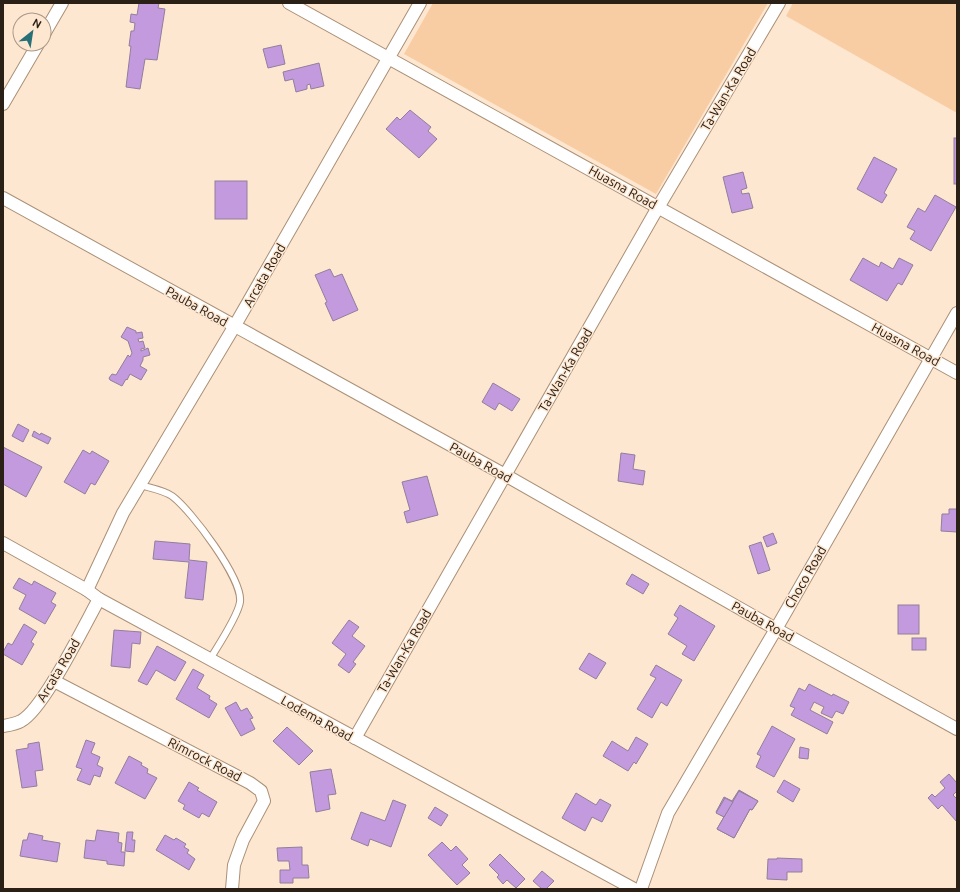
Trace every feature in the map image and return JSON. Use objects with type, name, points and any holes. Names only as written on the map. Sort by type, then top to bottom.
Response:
[{"type":"street","points":[[52,20],[62,3]]},
{"type":"street","name":"Huasna Road","points":[[288,3],[957,373]]},
{"type":"street","name":"Arcata Road","points":[[87,590],[123,513],[234,327],[420,3]]},
{"type":"street","name":"Ta-Wan-Ka Road","points":[[355,738],[504,475],[779,3]]},
{"type":"street","points":[[3,104],[33,52]]},
{"type":"street","name":"Pauba Road","points":[[3,198],[504,475],[776,629],[957,729]]},
{"type":"street","name":"Choco Road","points":[[641,889],[668,813],[776,629],[957,312]]},
{"type":"street","name":"Lodema Road","points":[[3,543],[87,590],[99,599],[634,889]]},
{"type":"street","name":"Arcata Road","points":[[3,726],[22,721],[36,708],[54,681],[99,599]]},
{"type":"street","name":"Rimrock Road","points":[[54,681],[250,782],[261,791],[264,800],[243,840],[234,865],[232,889]]},
{"type":"lane","points":[[140,485],[167,494],[177,500],[196,520],[232,575],[238,588],[240,603],[210,659]]},
{"type":"shaded area","points":[[433,3],[768,3],[656,194],[404,54]]},
{"type":"shaded area","points":[[793,3],[957,3],[957,113],[786,16]]},
{"type":"building","points":[[139,3],[159,3],[158,8],[165,9],[157,60],[145,59],[140,89],[126,87],[131,46],[129,46],[131,31],[134,31],[135,23],[130,22],[131,14],[137,15]]},
{"type":"building","points":[[281,45],[285,64],[268,68],[263,49]]},
{"type":"building","points":[[319,63],[324,86],[311,89],[310,84],[307,85],[307,89],[296,92],[293,79],[285,81],[283,72]]},
{"type":"building","points":[[410,110],[431,127],[428,131],[437,139],[419,158],[386,129],[397,117],[400,120]]},
{"type":"building","points":[[954,138],[957,138],[957,184],[954,184]]},
{"type":"building","points":[[874,157],[897,169],[884,193],[887,195],[882,203],[857,189]]},
{"type":"building","points":[[743,172],[747,188],[741,190],[742,194],[749,193],[753,208],[732,213],[723,177]]},
{"type":"building","points":[[215,181],[247,181],[247,219],[215,219]]},
{"type":"building","points":[[935,195],[956,207],[931,251],[910,239],[915,231],[907,227],[918,208],[925,212]]},
{"type":"building","points":[[863,258],[879,267],[881,262],[893,269],[899,258],[913,265],[902,285],[898,283],[887,301],[850,280]]},
{"type":"building","points":[[330,269],[334,277],[342,274],[358,310],[333,321],[325,303],[327,302],[315,275]]},
{"type":"building","points":[[127,327],[136,331],[136,333],[142,332],[143,338],[138,339],[139,342],[143,341],[145,348],[141,349],[141,351],[148,348],[150,355],[143,357],[140,366],[147,370],[141,380],[130,374],[122,386],[109,378],[112,374],[116,375],[128,355],[130,357],[132,353],[128,341],[121,337]]},
{"type":"building","points":[[493,383],[520,399],[512,411],[499,403],[495,410],[482,402]]},
{"type":"building","points":[[18,424],[29,430],[23,442],[12,436]]},
{"type":"building","points":[[34,431],[40,435],[41,433],[51,438],[48,444],[32,436]]},
{"type":"building","points":[[3,447],[42,467],[26,497],[3,484]]},
{"type":"building","points":[[83,450],[90,454],[92,451],[109,461],[95,485],[91,483],[85,494],[64,482]]},
{"type":"building","points":[[621,453],[635,455],[633,469],[645,471],[643,485],[618,481]]},
{"type":"building","points":[[427,476],[438,515],[407,523],[404,512],[410,510],[402,482]]},
{"type":"building","points":[[949,509],[957,509],[957,532],[941,531],[942,514],[949,514]]},
{"type":"building","points":[[773,533],[777,543],[767,547],[763,537]]},
{"type":"building","points":[[155,541],[190,544],[189,560],[207,562],[203,600],[185,598],[189,562],[153,559]]},
{"type":"building","points":[[761,542],[770,570],[758,574],[749,546]]},
{"type":"building","points":[[632,574],[649,584],[643,594],[626,584]]},
{"type":"building","points":[[19,578],[32,585],[34,581],[56,593],[51,602],[56,605],[45,624],[19,609],[26,595],[13,588]]},
{"type":"building","points":[[680,605],[715,626],[694,661],[682,654],[687,646],[668,634],[678,618],[674,615]]},
{"type":"building","points":[[898,605],[919,605],[919,634],[898,634]]},
{"type":"building","points":[[349,620],[359,627],[352,636],[365,646],[353,662],[356,664],[349,673],[338,665],[346,654],[332,643]]},
{"type":"building","points":[[24,624],[37,632],[31,642],[34,644],[22,665],[3,654],[3,652],[8,643],[12,645]]},
{"type":"building","points":[[114,630],[141,632],[140,644],[132,643],[130,668],[111,666]]},
{"type":"building","points":[[912,638],[926,638],[926,650],[912,650]]},
{"type":"building","points":[[157,646],[186,662],[175,681],[156,670],[147,685],[138,681]]},
{"type":"building","points":[[589,653],[606,663],[596,679],[579,669]]},
{"type":"building","points":[[656,665],[682,680],[667,706],[661,702],[652,718],[637,709],[656,678],[650,675]]},
{"type":"building","points":[[193,669],[204,675],[197,688],[210,696],[209,699],[217,704],[209,718],[176,699]]},
{"type":"building","points":[[809,684],[832,696],[833,694],[849,702],[843,714],[836,711],[832,718],[821,713],[824,707],[814,702],[810,710],[833,722],[827,734],[791,715],[795,708],[790,706],[799,688],[805,691]]},
{"type":"building","points":[[236,702],[241,711],[247,708],[253,718],[250,719],[255,729],[241,736],[225,708]]},
{"type":"building","points":[[772,726],[795,739],[774,777],[756,767],[761,756],[757,754]]},
{"type":"building","points":[[287,727],[313,751],[299,765],[273,741]]},
{"type":"building","points":[[636,737],[648,744],[636,764],[634,762],[628,771],[603,756],[612,741],[628,751]]},
{"type":"building","points":[[86,740],[95,743],[91,753],[100,757],[97,765],[103,768],[100,777],[94,775],[90,785],[77,780],[82,769],[76,767]]},
{"type":"building","points":[[39,742],[43,770],[35,771],[37,786],[22,788],[16,750],[28,748],[28,744]]},
{"type":"building","points":[[800,747],[809,749],[808,759],[799,758]]},
{"type":"building","points":[[129,756],[142,763],[141,765],[148,769],[147,773],[157,778],[145,799],[115,783]]},
{"type":"building","points":[[331,769],[336,794],[328,795],[330,809],[316,812],[310,772]]},
{"type":"building","points":[[949,774],[957,783],[957,791],[953,795],[957,799],[957,822],[942,805],[938,809],[928,798],[932,794],[935,797],[945,788],[940,782]]},
{"type":"building","points":[[784,780],[800,789],[793,802],[777,792]]},
{"type":"building","points":[[189,782],[199,788],[197,790],[217,802],[209,817],[202,813],[199,818],[183,809],[185,805],[178,801]]},
{"type":"building","points":[[739,790],[758,801],[752,810],[750,809],[734,838],[717,829],[724,817],[716,812],[724,797],[732,801]]},
{"type":"building","points":[[739,791],[758,801],[752,810],[750,809],[734,838],[717,829]]},
{"type":"building","points":[[576,793],[596,805],[600,799],[611,805],[602,822],[592,817],[585,831],[562,818]]},
{"type":"building","points":[[725,798],[733,802],[724,817],[716,813]]},
{"type":"building","points":[[393,800],[406,805],[391,847],[370,839],[368,846],[351,839],[361,812],[385,821]]},
{"type":"building","points":[[435,807],[448,815],[441,826],[428,818]]},
{"type":"building","points":[[97,830],[119,833],[118,842],[122,843],[121,852],[125,852],[124,866],[107,864],[107,861],[84,858],[86,840],[95,841]]},
{"type":"building","points":[[127,832],[133,832],[132,840],[135,840],[134,852],[125,851]]},
{"type":"building","points":[[29,833],[43,836],[42,840],[60,843],[57,862],[20,856],[23,840],[27,840]]},
{"type":"building","points":[[165,835],[174,840],[176,838],[186,844],[184,847],[189,850],[187,853],[195,859],[189,870],[156,850]]},
{"type":"building","points":[[442,842],[451,851],[456,846],[468,859],[462,865],[470,873],[457,885],[428,855]]},
{"type":"building","points":[[302,847],[302,865],[308,865],[309,878],[293,878],[293,883],[280,883],[280,870],[290,870],[289,861],[278,861],[277,848]]},
{"type":"building","points":[[500,854],[525,879],[516,888],[507,880],[503,884],[497,877],[499,875],[489,865]]},
{"type":"building","points":[[768,859],[802,859],[802,872],[787,872],[787,880],[767,879]]},
{"type":"building","points":[[542,871],[554,881],[546,889],[542,889],[533,881]]}]
